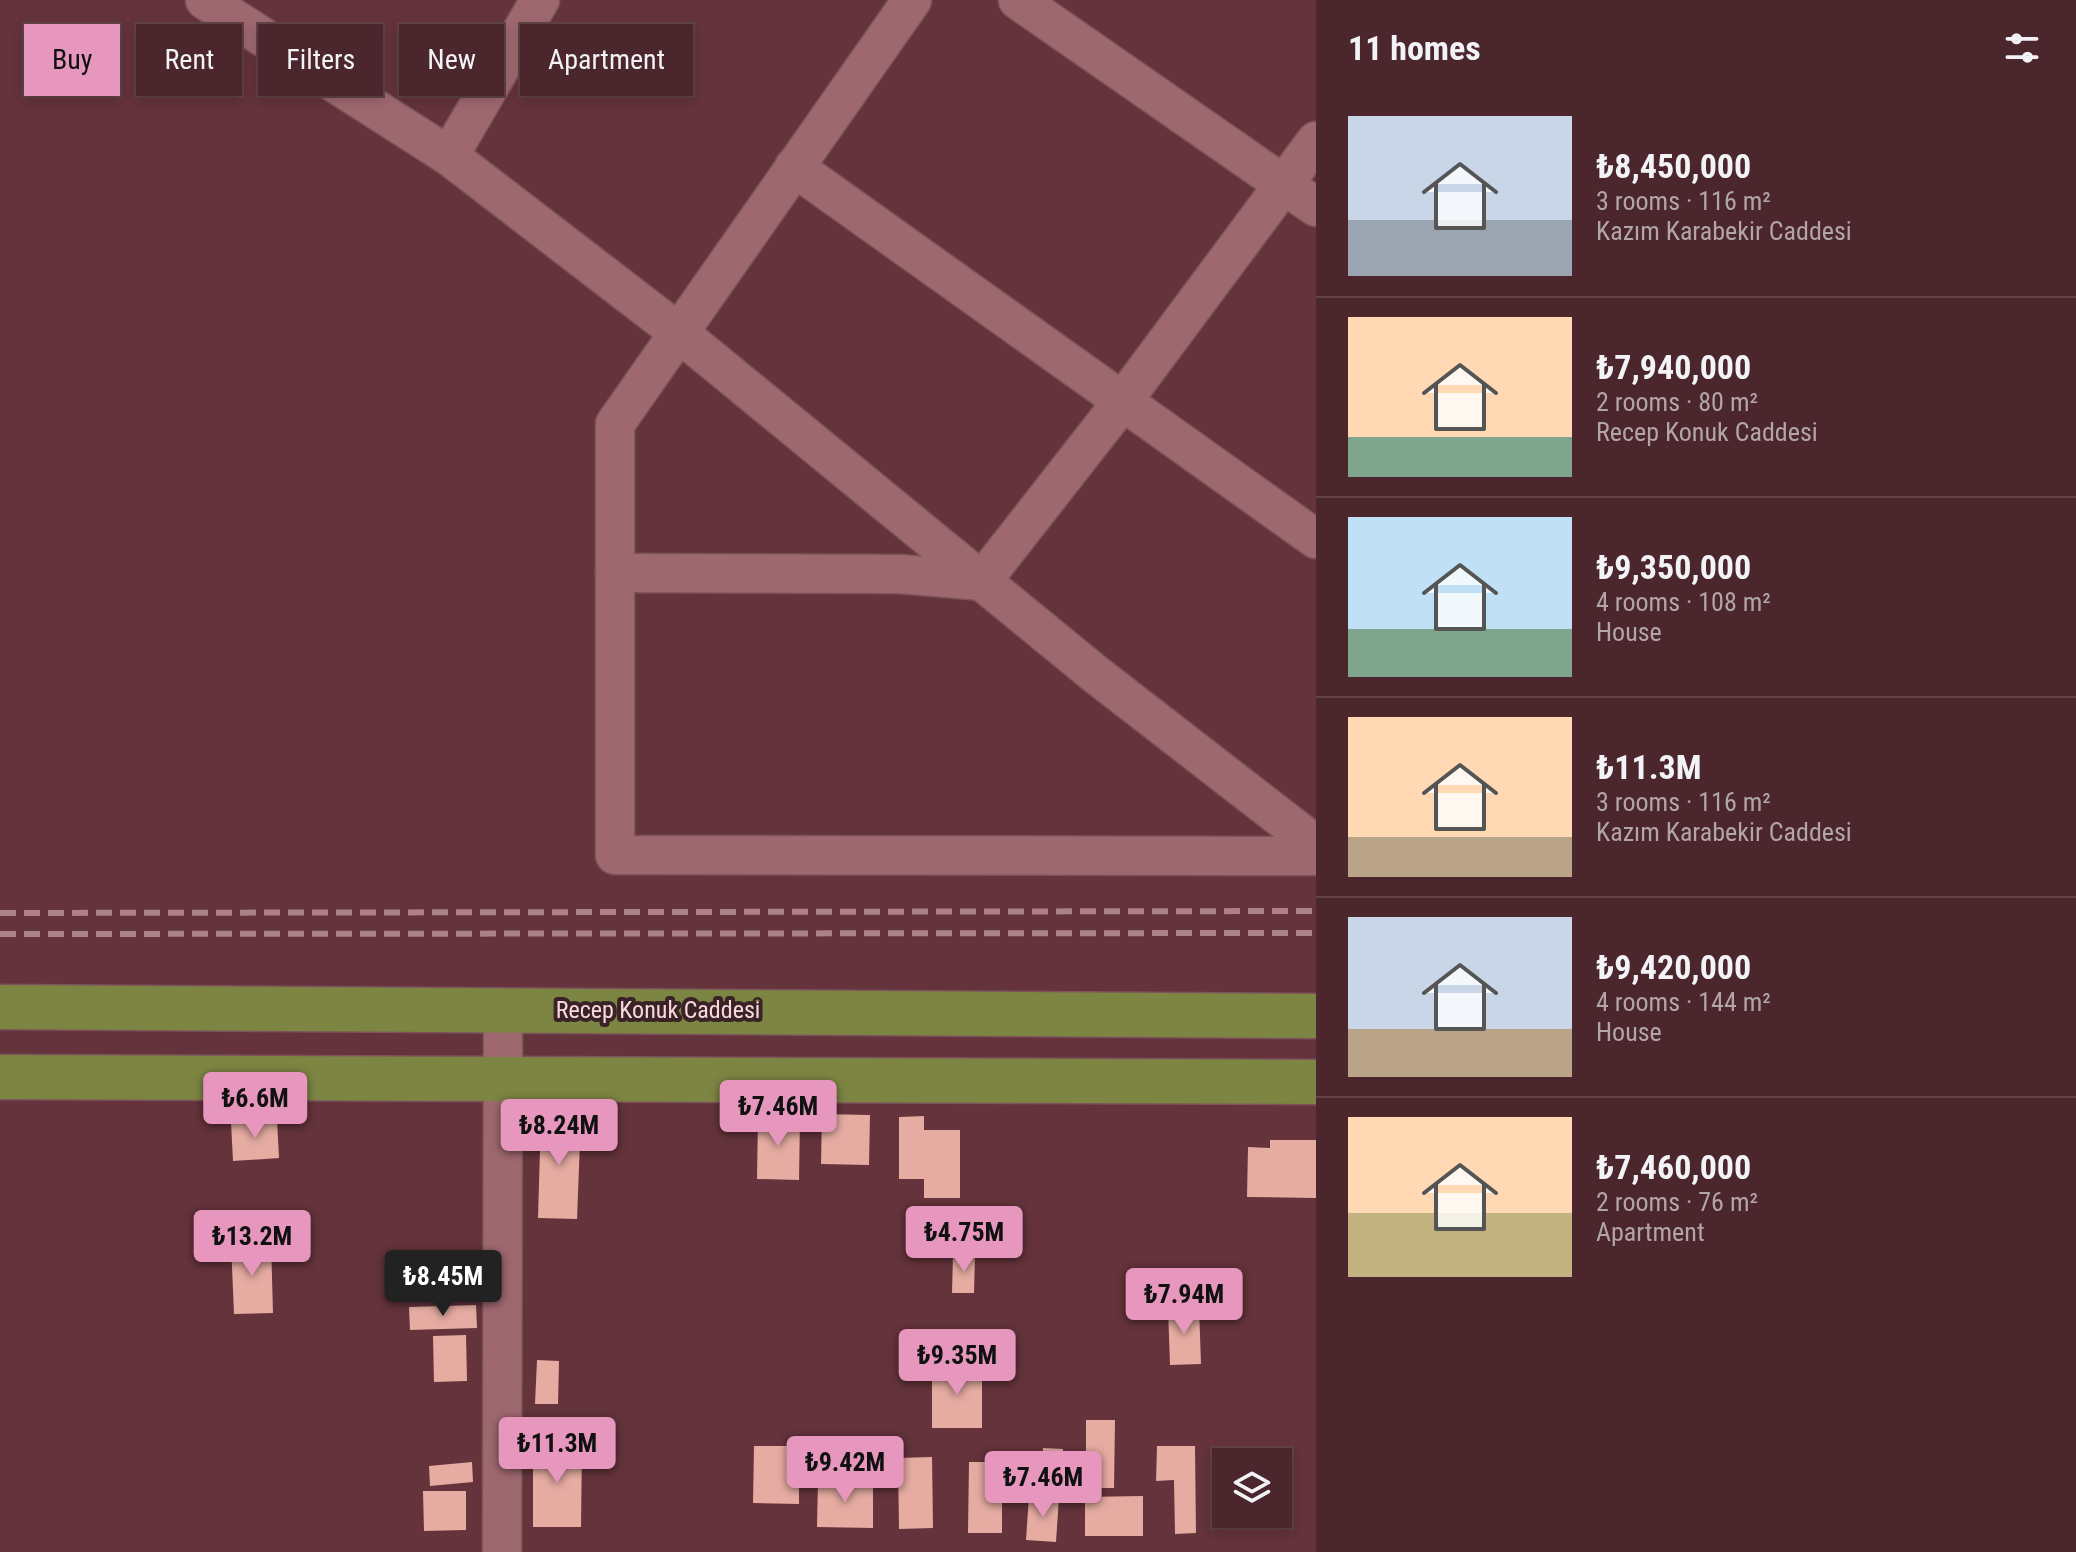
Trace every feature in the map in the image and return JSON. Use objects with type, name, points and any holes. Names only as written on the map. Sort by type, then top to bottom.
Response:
[{"type":"main road","name":"Recep Konuk Caddesi","points":[[0,1007],[1316,1016]]},
{"type":"main road","points":[[0,1077],[1316,1082]]},
{"type":"street","points":[[205,0],[449,156],[678,332],[1094,673],[1316,845]]},
{"type":"street","points":[[449,156],[540,0]]},
{"type":"street","points":[[912,0],[615,424],[615,855],[1316,856]]},
{"type":"street","points":[[1018,0],[1316,207]]},
{"type":"street","points":[[982,581],[1122,402],[1316,141]]},
{"type":"street","points":[[794,167],[1316,539]]},
{"type":"street","points":[[615,573],[900,574],[982,581]]},
{"type":"street","points":[[502,1552],[503,1009]]},
{"type":"building","points":[[822,1114],[870,1115],[869,1165],[821,1164]]},
{"type":"building","points":[[541,1115],[581,1116],[577,1219],[538,1218]]},
{"type":"building","points":[[924,1116],[924,1130],[960,1130],[960,1198],[924,1198],[924,1179],[899,1179],[899,1117]]},
{"type":"building","points":[[758,1117],[800,1118],[799,1180],[757,1179]]},
{"type":"building","points":[[277,1119],[279,1158],[233,1161],[231,1122]]},
{"type":"building","points":[[1270,1140],[1316,1140],[1316,1198],[1247,1197],[1248,1147],[1270,1148]]},
{"type":"building","points":[[271,1241],[273,1313],[234,1314],[231,1243]]},
{"type":"building","points":[[953,1255],[975,1255],[974,1293],[952,1293]]},
{"type":"building","points":[[476,1305],[477,1328],[410,1330],[409,1307]]},
{"type":"building","points":[[1199,1307],[1201,1364],[1170,1365],[1168,1308]]},
{"type":"building","points":[[466,1335],[467,1381],[434,1382],[433,1336]]},
{"type":"building","points":[[537,1360],[559,1361],[558,1404],[535,1404]]},
{"type":"building","points":[[932,1365],[982,1366],[982,1428],[932,1428]]},
{"type":"building","points":[[1086,1420],[1115,1420],[1114,1488],[1086,1488]]},
{"type":"building","points":[[533,1444],[582,1444],[581,1527],[533,1527]]},
{"type":"building","points":[[754,1446],[799,1446],[799,1504],[753,1503]]},
{"type":"building","points":[[1157,1446],[1195,1446],[1196,1533],[1175,1534],[1174,1480],[1156,1481]]},
{"type":"building","points":[[1043,1448],[1063,1449],[1062,1486],[1041,1485]]},
{"type":"building","points":[[932,1457],[933,1528],[899,1529],[898,1458]]},
{"type":"building","points":[[472,1462],[473,1482],[430,1486],[429,1466]]},
{"type":"building","points":[[969,1462],[1002,1462],[1002,1533],[968,1533]]},
{"type":"building","points":[[818,1479],[873,1480],[873,1528],[817,1527]]},
{"type":"building","points":[[423,1491],[466,1491],[466,1530],[424,1531]]},
{"type":"building","points":[[1029,1496],[1059,1497],[1056,1542],[1026,1540]]},
{"type":"building","points":[[1143,1496],[1143,1536],[1085,1536],[1085,1497]]},
{"type":"railway","points":[[0,913],[1316,911]]},
{"type":"railway","points":[[0,934],[1316,933]]}]
